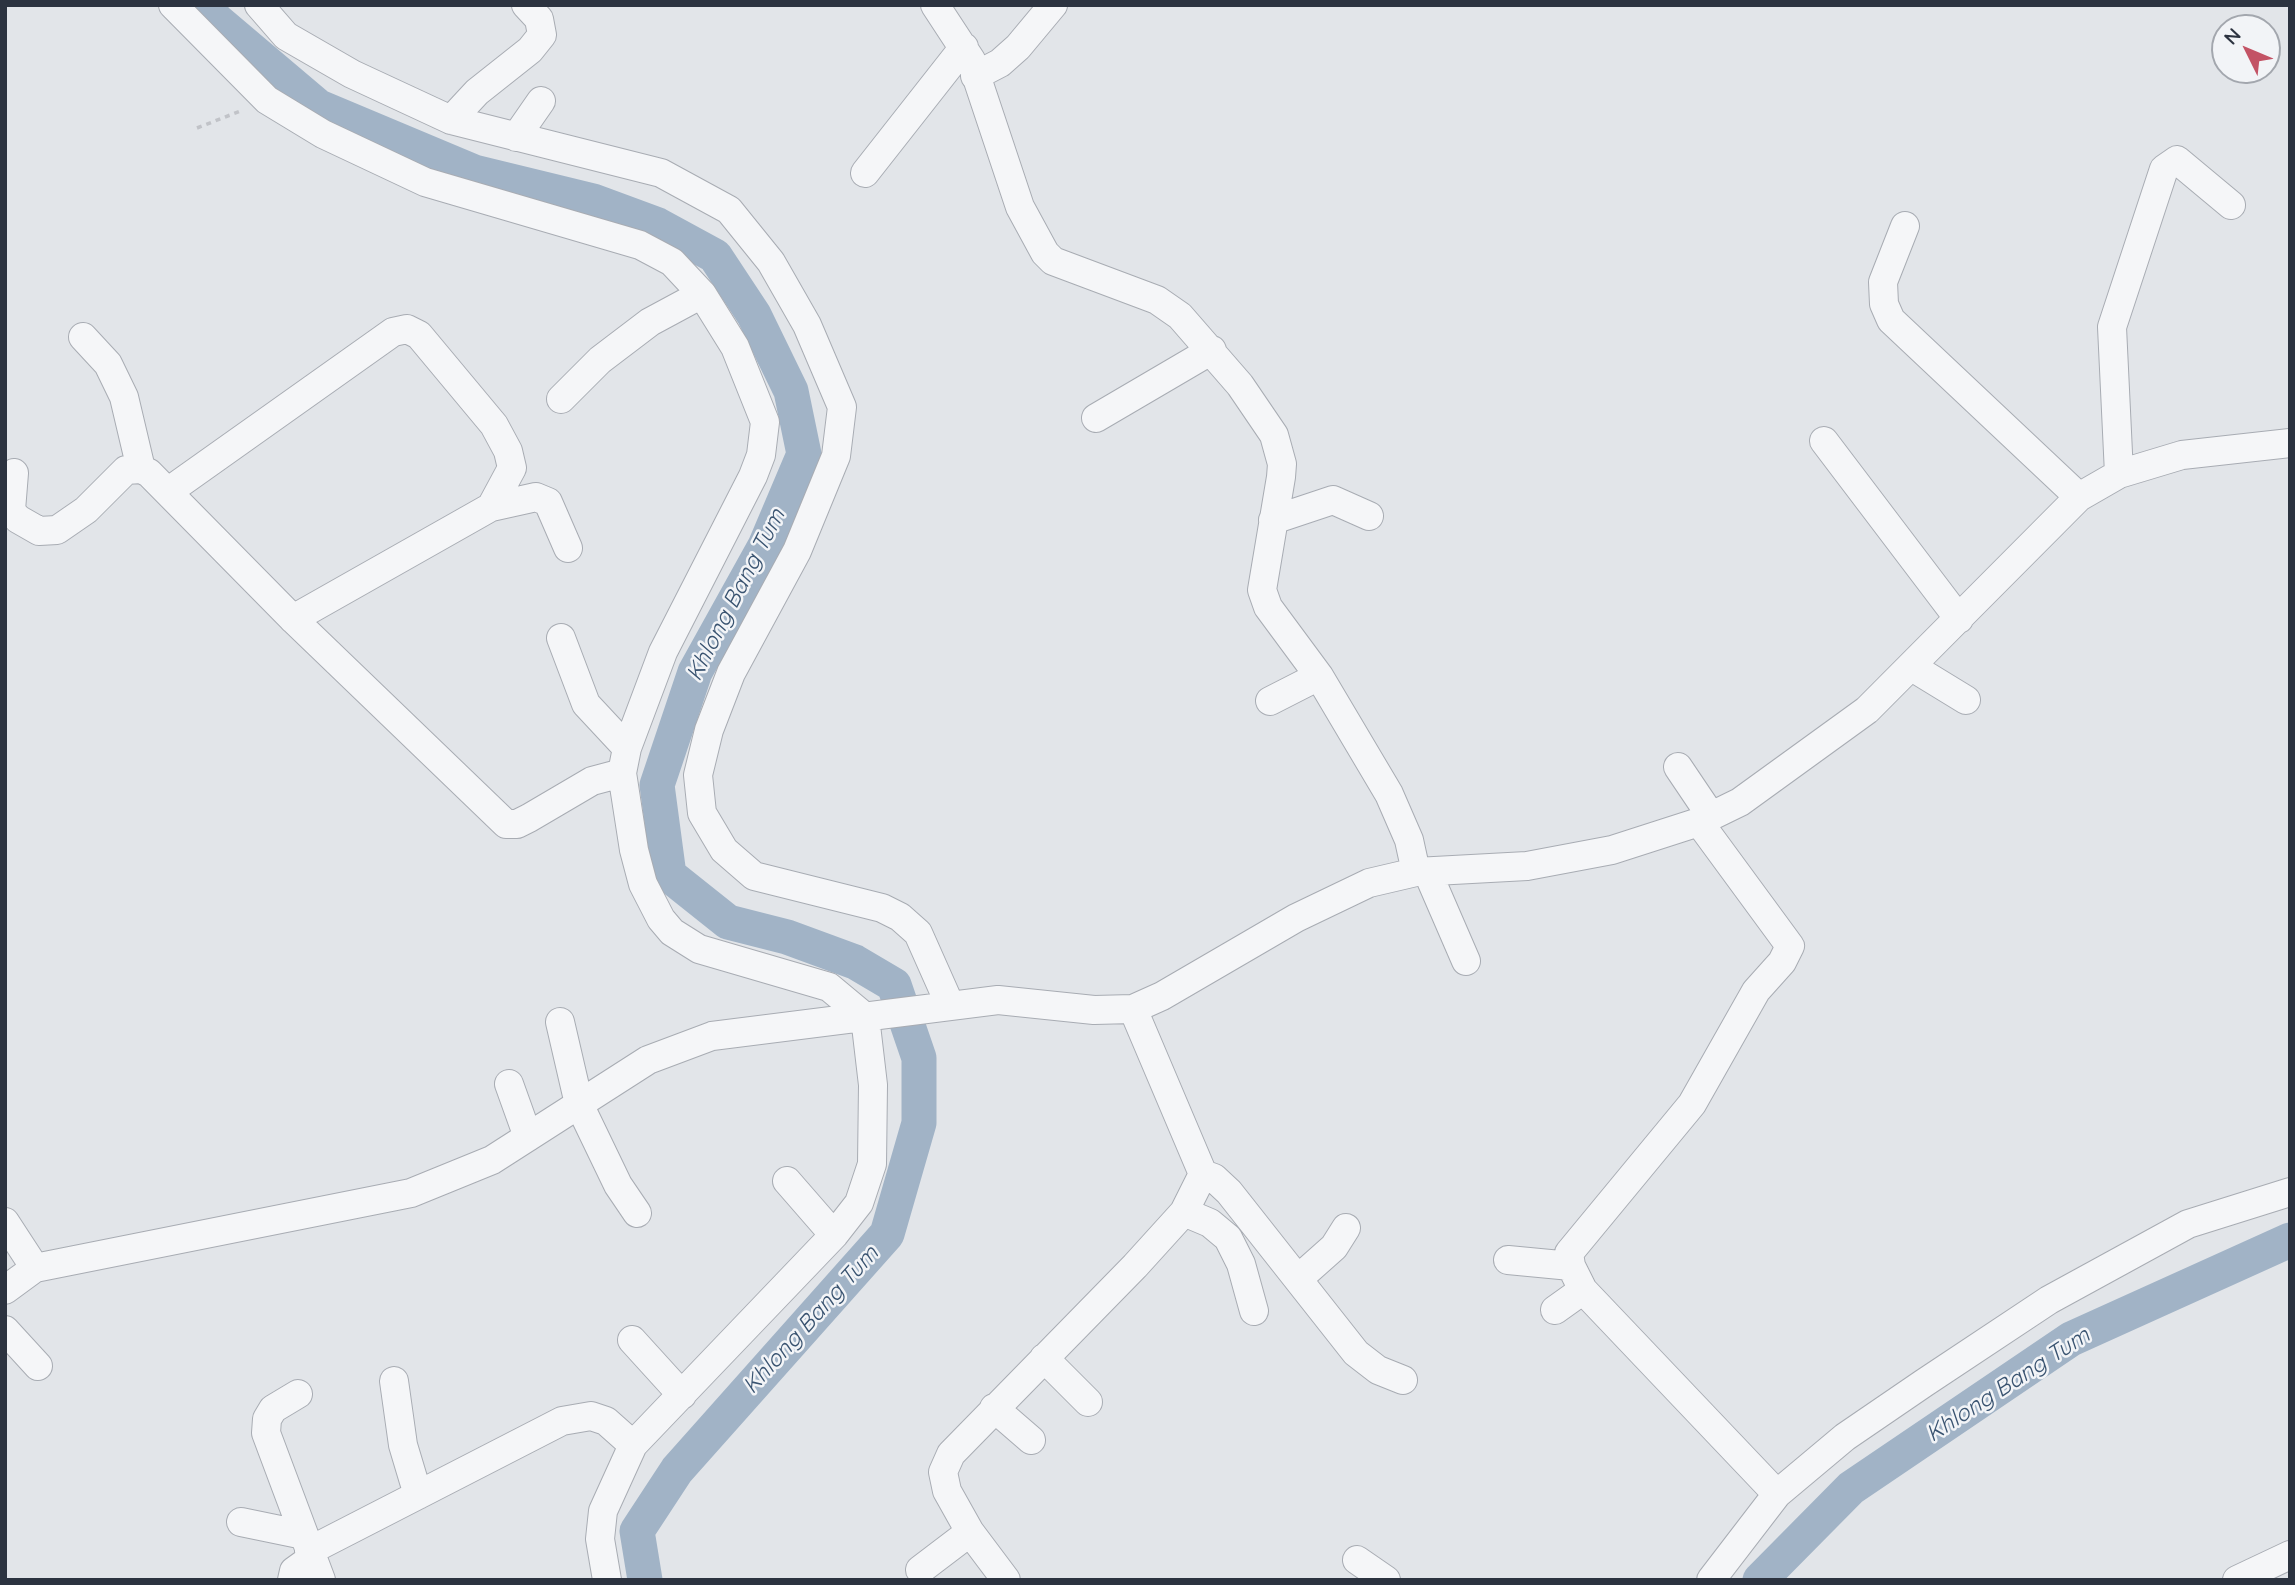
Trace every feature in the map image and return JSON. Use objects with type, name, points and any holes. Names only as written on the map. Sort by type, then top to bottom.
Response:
[{"type":"street","points":[[173,5],[267,100],[323,134],[425,181],[640,245],[672,262],[702,295],[735,347],[762,411],[765,437],[761,455],[744,497],[663,652],[624,760],[634,850],[643,884],[661,919],[673,932],[699,948],[721,956],[829,987],[870,1016]]},
{"type":"street","points":[[260,5],[286,36],[352,74],[451,120],[661,173],[729,210],[771,262],[807,325],[842,408],[836,456],[797,551],[732,673],[709,730],[698,775],[702,813],[724,850],[754,876],[882,908],[900,917],[918,933],[944,1005]]},
{"type":"street","points":[[451,120],[477,92],[530,50],[542,35],[539,19],[526,5]]},
{"type":"street","points":[[935,5],[964,47],[1020,207],[1045,253],[1053,261],[1157,300],[1180,316],[1212,350],[1258,409],[1274,435],[1282,464],[1262,590],[1268,607],[1319,676],[1390,794],[1422,871],[1466,961]]},
{"type":"street","points":[[975,76],[1000,63],[1018,47],[1053,5]]},
{"type":"street","points":[[865,173],[964,47]]},
{"type":"street","points":[[516,137],[541,101]]},
{"type":"street","points":[[2119,474],[2112,327],[2164,169],[2177,160],[2231,205]]},
{"type":"street","points":[[1905,226],[1883,282],[1884,304],[1891,320],[2079,497]]},
{"type":"street","points":[[561,399],[600,360],[650,322],[702,295]]},
{"type":"street","points":[[169,491],[393,332],[407,329],[419,335],[494,425],[508,451],[512,468],[491,507]]},
{"type":"street","points":[[83,337],[108,364],[124,397],[141,469],[169,491],[293,619],[506,824],[517,824],[529,818],[624,760]]},
{"type":"street","points":[[1096,418],[1212,350]]},
{"type":"street","points":[[1824,441],[1959,619]]},
{"type":"street","points":[[5,1290],[35,1268],[411,1193],[492,1160],[648,1060],[712,1036],[944,1005],[1009,1000],[1094,1010],[1133,1009],[1161,996],[1333,898],[1369,883],[1422,871],[1527,866],[1612,850],[1705,819],[1740,802],[1867,710],[2079,497],[2119,474],[2182,454],[2290,443]]},
{"type":"street","points":[[15,473],[10,515],[38,531],[57,530],[86,510],[127,470],[141,469]]},
{"type":"street","points":[[293,619],[491,507],[536,497],[548,502],[568,548]]},
{"type":"street","points":[[1273,520],[1333,500],[1369,516]]},
{"type":"street","points":[[561,638],[586,704],[624,760]]},
{"type":"street","points":[[1912,667],[1966,699]]},
{"type":"street","points":[[1270,701],[1319,676]]},
{"type":"street","points":[[1678,767],[1705,819],[1790,946],[1782,961],[1756,991],[1692,1104],[1569,1253],[1577,1278],[1777,1494]]},
{"type":"street","points":[[1133,1009],[1203,1174],[1214,1178],[1228,1192],[1356,1353],[1378,1370],[1402,1380]]},
{"type":"street","points":[[607,1580],[600,1539],[603,1511],[634,1445],[834,1235],[859,1203],[872,1164],[870,1016]]},
{"type":"street","points":[[559,1021],[579,1104],[618,1185],[637,1213]]},
{"type":"street","points":[[509,1084],[528,1137]]},
{"type":"street","points":[[1006,1580],[970,1532],[947,1491],[943,1472],[951,1454],[1135,1266],[1184,1212],[1203,1174]]},
{"type":"street","points":[[787,1181],[834,1235]]},
{"type":"street","points":[[1711,1580],[1777,1494],[1845,1437],[2049,1300],[2188,1224],[2290,1192]]},
{"type":"street","points":[[1184,1212],[1210,1223],[1227,1238],[1241,1264],[1254,1311]]},
{"type":"street","points":[[5,1223],[35,1268]]},
{"type":"street","points":[[1298,1279],[1334,1247],[1346,1228]]},
{"type":"street","points":[[1508,1260],[1577,1278]]},
{"type":"street","points":[[1555,1310],[1577,1278]]},
{"type":"street","points":[[5,1330],[38,1366]]},
{"type":"street","points":[[632,1340],[682,1395]]},
{"type":"street","points":[[1044,1358],[1088,1402]]},
{"type":"street","points":[[394,1381],[402,1445],[418,1495]]},
{"type":"street","points":[[298,1394],[273,1409],[267,1419],[266,1433],[311,1556]]},
{"type":"street","points":[[994,1408],[1031,1440]]},
{"type":"street","points":[[292,1580],[294,1571],[311,1556],[418,1495],[562,1421],[591,1416],[598,1418],[634,1445]]},
{"type":"street","points":[[241,1521],[311,1556]]},
{"type":"street","points":[[920,1570],[970,1532]]},
{"type":"street","points":[[2237,1580],[2290,1555]]},
{"type":"street","points":[[1357,1560],[1386,1580]]},
{"type":"path","points":[[197,128],[267,100]]},
{"type":"waterway","name":"Khlong Bang Tum","points":[[207,5],[215,19],[319,107],[474,172],[593,201],[658,225],[715,256],[754,315],[791,391],[804,454],[765,546],[695,672],[657,785],[669,875],[728,922],[787,937],[855,962],[894,985],[919,1058],[919,1123],[887,1234],[677,1470],[637,1531],[645,1580]]},
{"type":"waterway","name":"Khlong Bang Tum","points":[[1760,1580],[1851,1488],[2071,1339],[2290,1240]]}]
